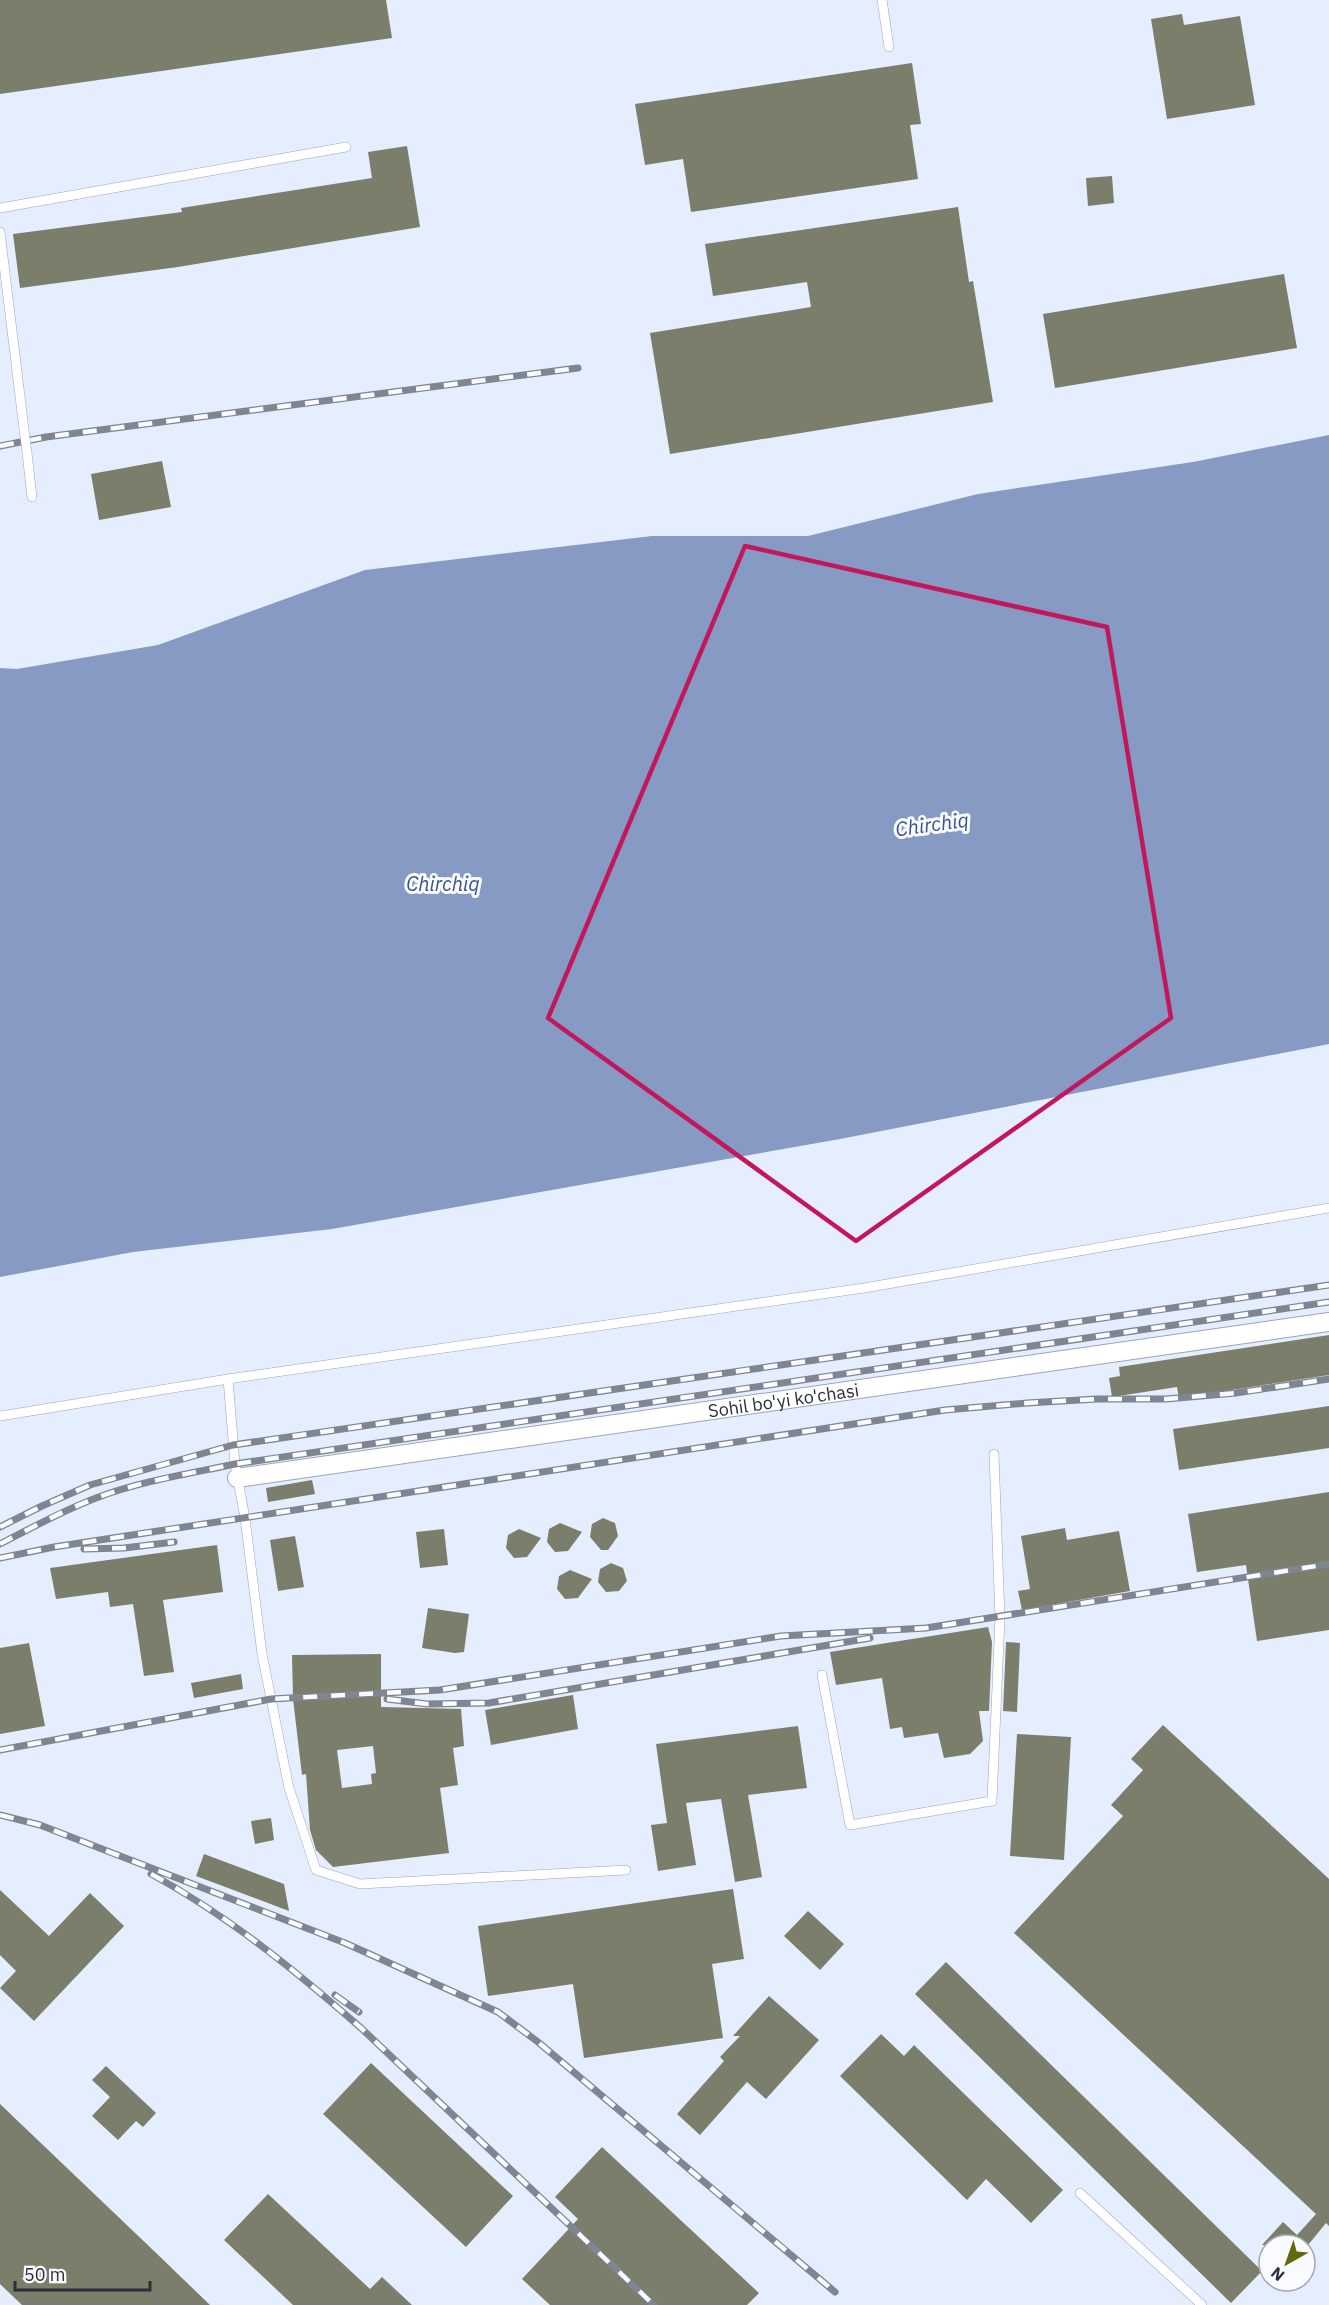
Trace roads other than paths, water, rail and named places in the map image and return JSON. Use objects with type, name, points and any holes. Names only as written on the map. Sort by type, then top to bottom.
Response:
[{"type":"street","name":"Sohil bo'yi ko'chasi","points":[[237,1478],[1329,1322]]},
{"type":"lane","points":[[882,0],[889,47]]},
{"type":"lane","points":[[0,208],[346,147]]},
{"type":"lane","points":[[0,232],[32,497]]},
{"type":"lane","points":[[0,1416],[228,1379],[864,1288],[1329,1208]]},
{"type":"lane","points":[[228,1379],[237,1478],[245,1518],[262,1654],[289,1788],[316,1870],[360,1884],[626,1870]]},
{"type":"lane","points":[[822,1675],[850,1825],[992,1801],[1000,1618],[994,1454]]},
{"type":"lane","points":[[1080,2193],[1202,2305]]},
{"type":"water","name":"Chirchiq","points":[[1329,435],[1329,1044],[840,1139],[332,1229],[133,1252],[0,1277],[0,668],[17,669],[158,645],[365,570],[652,536],[808,536],[978,494],[1193,462]]},
{"type":"railway","points":[[0,446],[46,437],[578,368]]},
{"type":"railway","points":[[0,1527],[90,1485],[233,1445],[1329,1285]]},
{"type":"railway","points":[[0,1544],[71,1508],[113,1492],[165,1478],[235,1464],[1329,1302]]},
{"type":"railway","points":[[0,1558],[54,1547],[945,1410],[1097,1399],[1166,1399],[1236,1393],[1329,1379]]},
{"type":"railway","points":[[84,1549],[124,1548],[174,1542]]},
{"type":"railway","points":[[0,1750],[271,1699],[440,1690],[781,1636],[926,1628],[1329,1564]]},
{"type":"railway","points":[[387,1699],[427,1704],[489,1703],[870,1638]]},
{"type":"railway","points":[[0,1815],[40,1825],[345,1943],[498,2012],[538,2042],[835,2292]]},
{"type":"railway","points":[[151,1874],[207,1907],[260,1945],[361,2028],[654,2305]]},
{"type":"railway","points":[[335,1995],[359,2012]]}]
